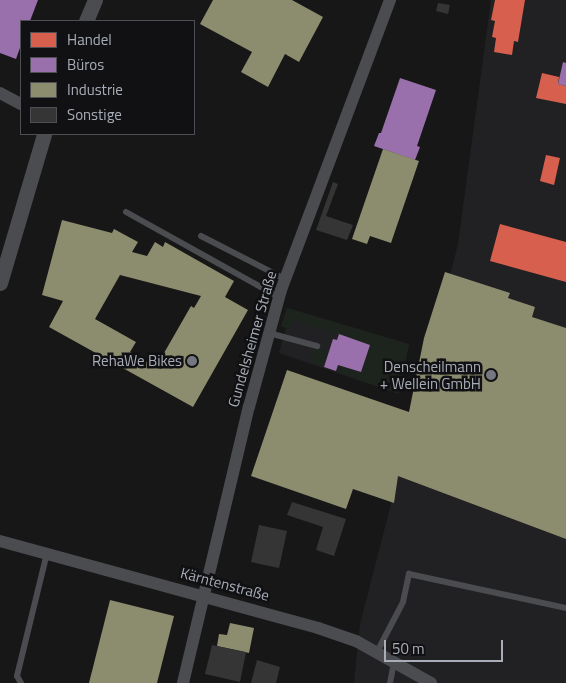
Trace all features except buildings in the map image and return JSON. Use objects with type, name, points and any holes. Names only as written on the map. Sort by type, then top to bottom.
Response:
[{"type":"street","points":[[86,20],[95,0]]},
{"type":"street","points":[[380,0],[384,15]]},
{"type":"street","name":"Gundelsheimer Straße","points":[[183,683],[203,596],[279,297],[390,0]]},
{"type":"street","points":[[0,93],[20,103]]},
{"type":"street","points":[[0,283],[44,135]]},
{"type":"street","name":"Kärntenstraße","points":[[0,540],[300,622],[356,642],[394,660],[432,683]]},
{"type":"lane","points":[[126,212],[279,297]]},
{"type":"lane","points":[[201,236],[285,279]]},
{"type":"lane","points":[[269,333],[317,346]]},
{"type":"lane","points":[[21,683],[17,676],[47,553]]},
{"type":"lane","points":[[377,652],[403,602],[409,574],[566,608]]},
{"type":"lane","points":[[390,683],[394,660]]},
{"type":"shaded area","points":[[491,0],[566,0],[566,683],[354,683],[360,624],[458,244]]},
{"type":"shaded area","points":[[287,308],[409,344],[399,394],[279,353],[286,328],[281,326]]},
{"type":"shaded area","points":[[287,308],[409,344],[399,394],[336,371],[338,365],[361,372],[370,345],[293,321],[290,329],[281,326]]},
{"type":"shaded area","points":[[313,348],[330,351],[324,367],[309,362]]},
{"type":"place","name":"RehaWe Bikes","points":[[192,361]]},
{"type":"place","name":"Denscheilmann + Wellein GmbH","points":[[491,375]]}]
